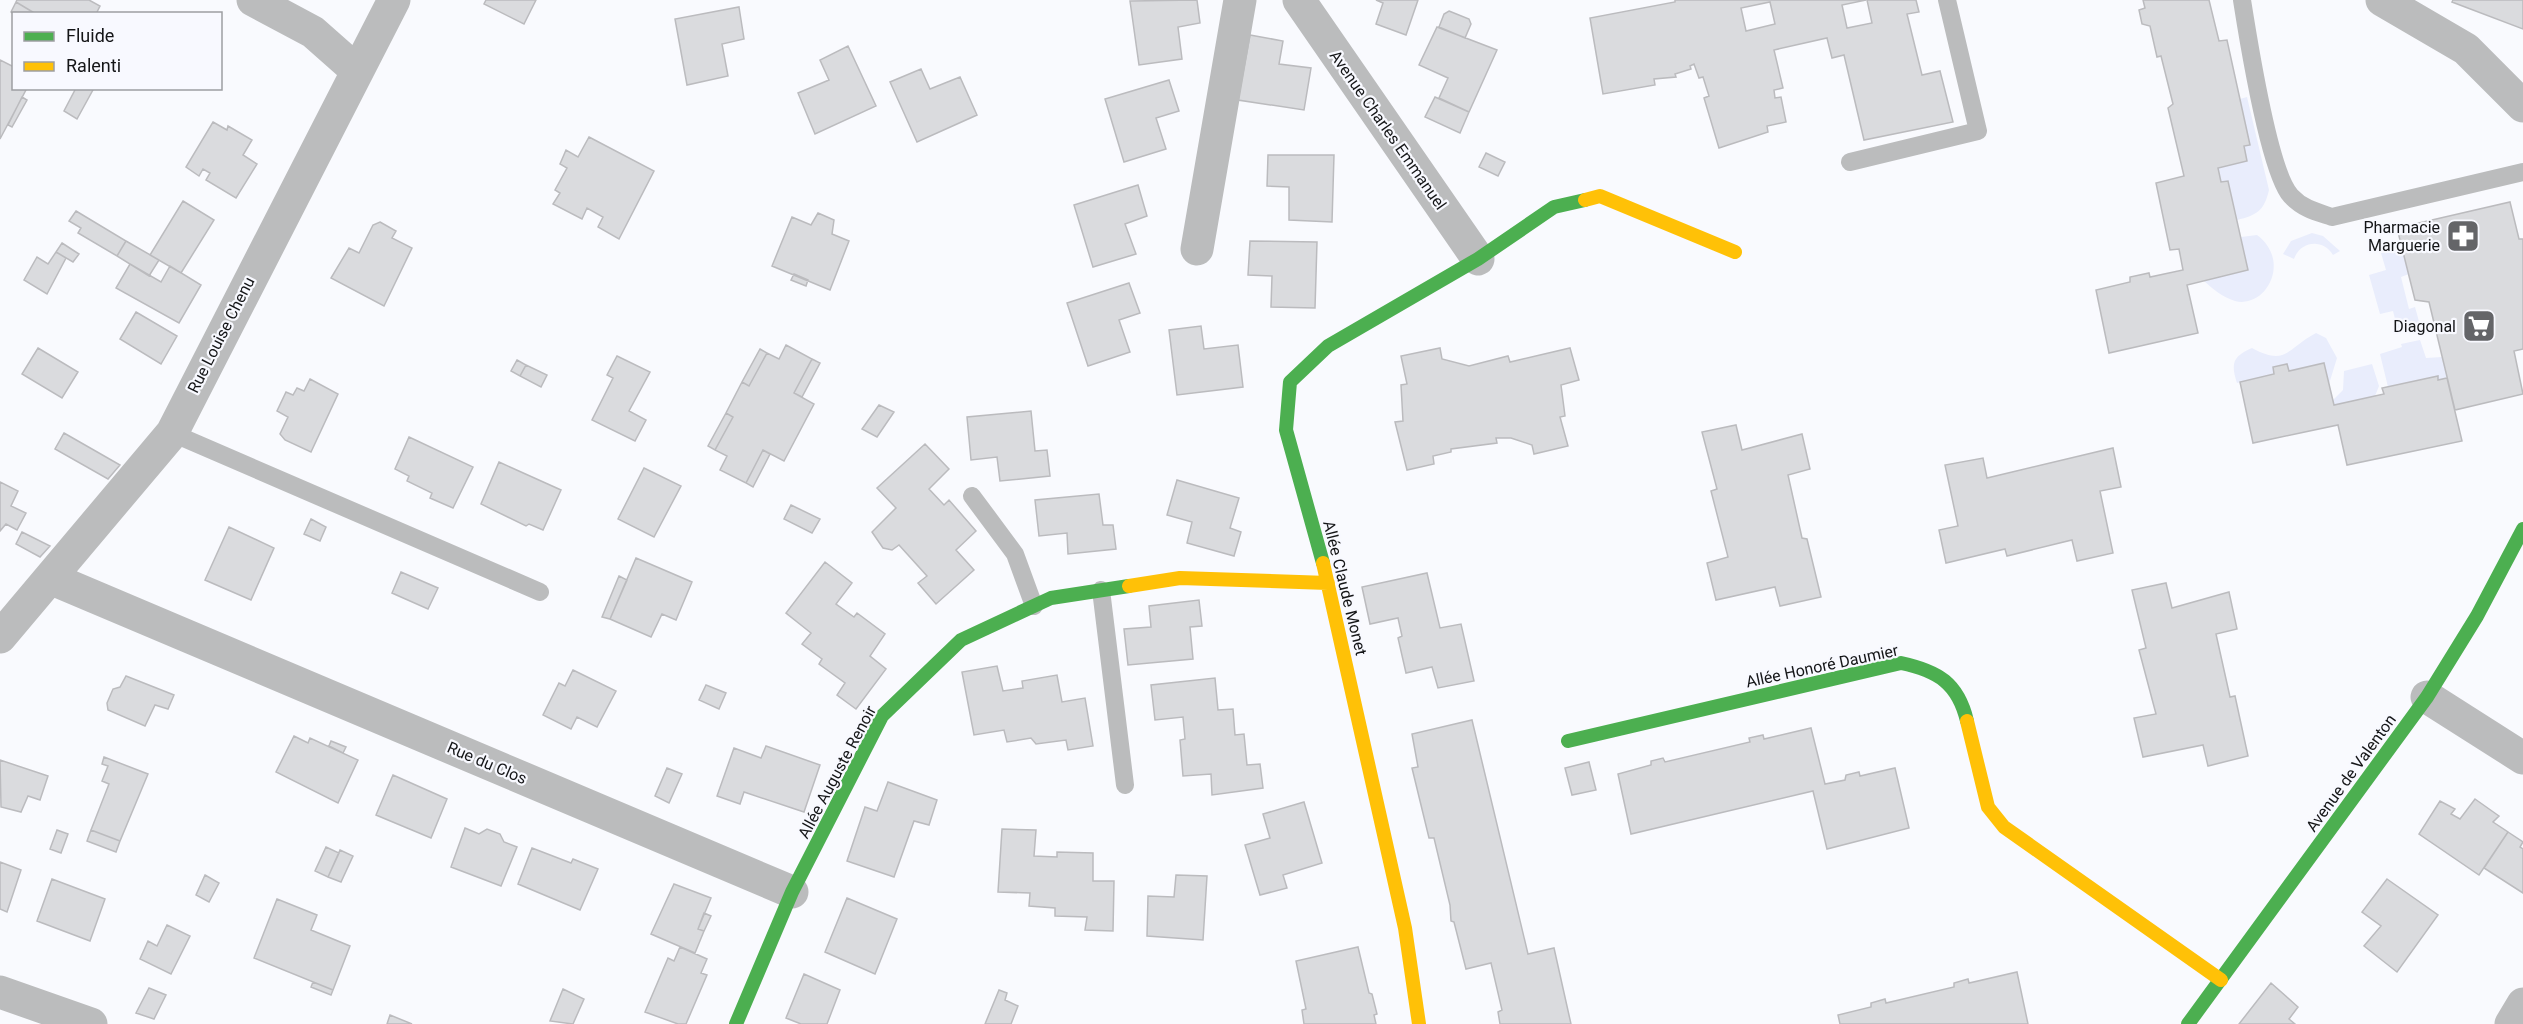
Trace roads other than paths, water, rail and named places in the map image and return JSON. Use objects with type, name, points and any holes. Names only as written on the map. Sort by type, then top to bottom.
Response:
[{"type":"street","points":[[253,0],[313,32],[356,70]]},
{"type":"street","name":"Rue Louise Chenu","points":[[0,638],[172,433],[356,70],[394,0]]},
{"type":"street","points":[[1197,249],[1240,0]]},
{"type":"street","name":"Avenue Charles Emmanuel","points":[[1299,0],[1478,260]]},
{"type":"street","points":[[2382,0],[2466,49],[2523,106]]},
{"type":"street","name":"Allée Claude Monet","points":[[1419,1024],[1405,928],[1328,583],[1286,430],[1290,382],[1328,346],[1478,260],[1554,207],[1600,196],[1735,252]]},
{"type":"street","name":"Avenue de Valenton","points":[[2188,1024],[2427,697],[2477,616],[2523,529]]},
{"type":"street","name":"Rue du Clos","points":[[50,578],[792,892]]},
{"type":"street","name":"Allée Auguste Renoir","points":[[792,892],[882,717],[961,639],[1051,598],[1101,590],[1180,578],[1328,583]]},
{"type":"street","name":"Allée Honoré Daumier","points":[[1568,741],[1901,663],[1924,668],[1950,683],[1964,708],[1988,807],[2004,827],[2221,980]]},
{"type":"street","points":[[2427,697],[2523,758]]},
{"type":"street","points":[[736,1024],[792,892]]},
{"type":"street","points":[[0,992],[91,1024]]},
{"type":"street","points":[[2511,1024],[2523,1004]]},
{"type":"lane","points":[[1850,162],[1978,131],[1947,0]]},
{"type":"lane","points":[[2242,0],[2250,54],[2280,177],[2291,196],[2308,210],[2332,216],[2523,172]]},
{"type":"lane","points":[[172,433],[540,592]]},
{"type":"lane","points":[[972,496],[1015,554],[1034,606]]},
{"type":"lane","points":[[1101,590],[1125,784]]},
{"type":"place","name":"Pharmacie Marguerie","points":[[2463,236]]},
{"type":"place","name":"Diagonal","points":[[2479,326]]}]
